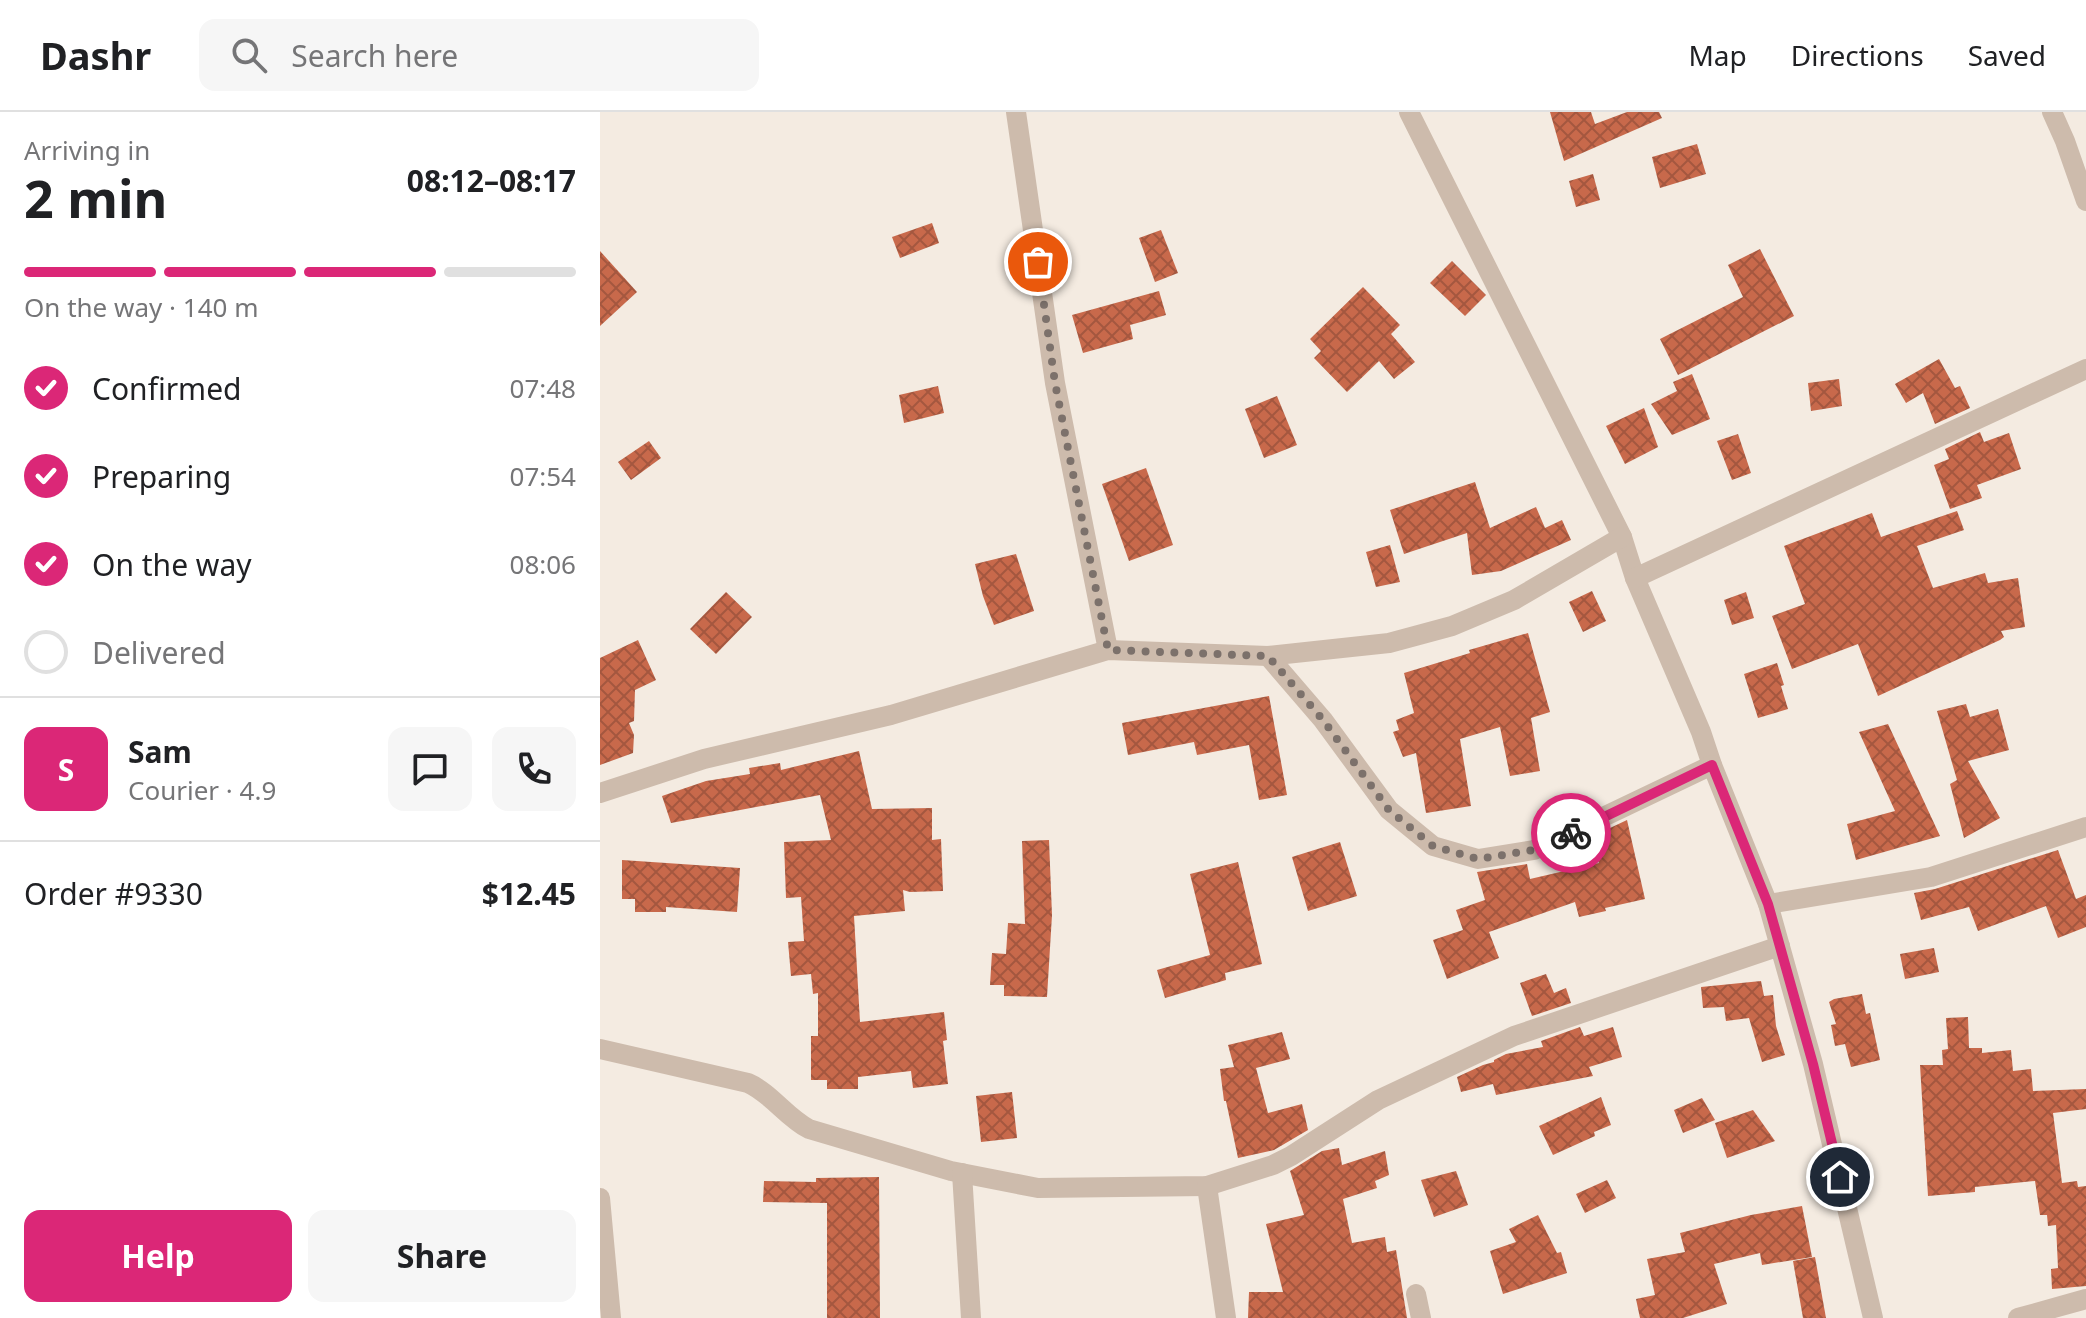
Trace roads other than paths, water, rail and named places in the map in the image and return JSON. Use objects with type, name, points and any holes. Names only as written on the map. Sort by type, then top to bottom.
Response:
[{"type":"street","points":[[1016,112],[1055,383],[1108,650]]},
{"type":"street","points":[[1409,112],[1622,537],[1635,578],[1701,732],[1768,904],[1813,1064],[1873,1318]]},
{"type":"street","points":[[2052,112],[2086,201]]},
{"type":"street","points":[[1635,578],[2086,369]]},
{"type":"street","points":[[600,793],[704,759],[891,715],[1108,650],[1268,656],[1389,643],[1452,626],[1514,600],[1622,537]]},
{"type":"street","points":[[1268,656],[1323,720],[1389,810],[1433,846],[1478,859],[1534,850],[1712,765]]},
{"type":"street","points":[[1768,904],[1931,877],[2086,827]]},
{"type":"street","points":[[600,1049],[748,1083],[809,1129],[962,1173],[1038,1188],[1207,1186],[1273,1165],[1378,1100],[1514,1036],[1780,946]]},
{"type":"street","points":[[962,1173],[971,1318]]},
{"type":"street","points":[[1207,1186],[1226,1318]]},
{"type":"street","points":[[600,1198],[611,1318]]},
{"type":"street","points":[[1416,1294],[1421,1318]]},
{"type":"street","points":[[2018,1318],[2086,1299]]}]
